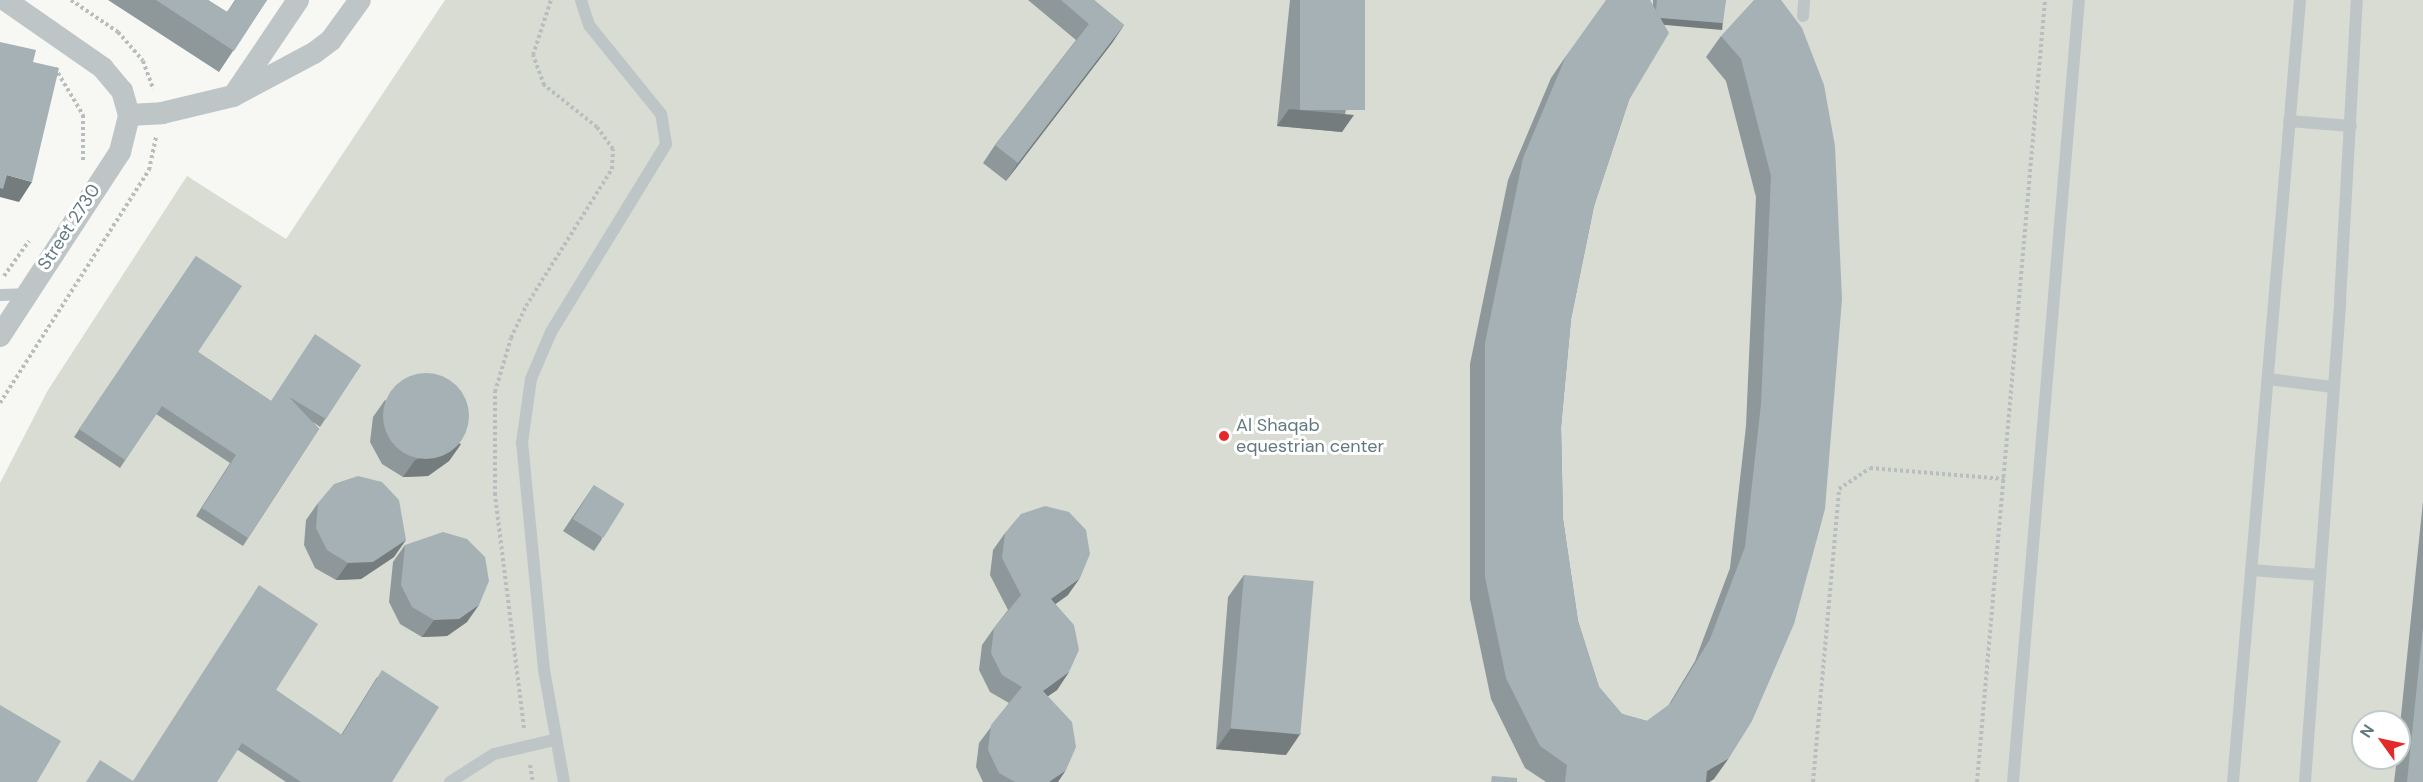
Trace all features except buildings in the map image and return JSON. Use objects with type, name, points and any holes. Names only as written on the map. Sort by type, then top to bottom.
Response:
[{"type":"street","points":[[5,0],[104,68],[122,91],[129,115],[162,113],[233,96],[314,53],[330,40],[360,0]]},
{"type":"street","points":[[233,96],[298,0]]},
{"type":"street","name":"Street 2730","points":[[0,336],[25,294],[120,152],[129,115]]},
{"type":"lane","points":[[564,782],[554,740],[522,443],[531,379],[551,332],[666,144],[662,114],[589,25],[581,0]]},
{"type":"lane","points":[[1803,16],[1804,0]]},
{"type":"lane","points":[[2013,782],[2079,0]]},
{"type":"lane","points":[[2233,782],[2300,0]]},
{"type":"lane","points":[[2305,782],[2351,126],[2357,0]]},
{"type":"lane","points":[[2289,121],[2351,126]]},
{"type":"lane","points":[[0,295],[25,294]]},
{"type":"lane","points":[[2268,379],[2333,387]]},
{"type":"lane","points":[[2251,570],[2320,575]]},
{"type":"lane","points":[[450,782],[494,754],[554,740]]},
{"type":"path","points":[[1977,782],[2045,0]]},
{"type":"path","points":[[53,66],[83,115],[84,157],[81,165]]},
{"type":"path","points":[[0,282],[36,232]]},
{"type":"path","points":[[1812,782],[1839,489],[1870,468],[2005,479]]},
{"type":"shaded area","name":"Al Shaqab equestrian center","points":[[445,0],[2423,0],[2423,782],[0,782],[0,483],[48,390],[187,176],[286,239]]},
{"type":"place","name":"Al Shaqab equestrian center","points":[[1224,436]]}]
